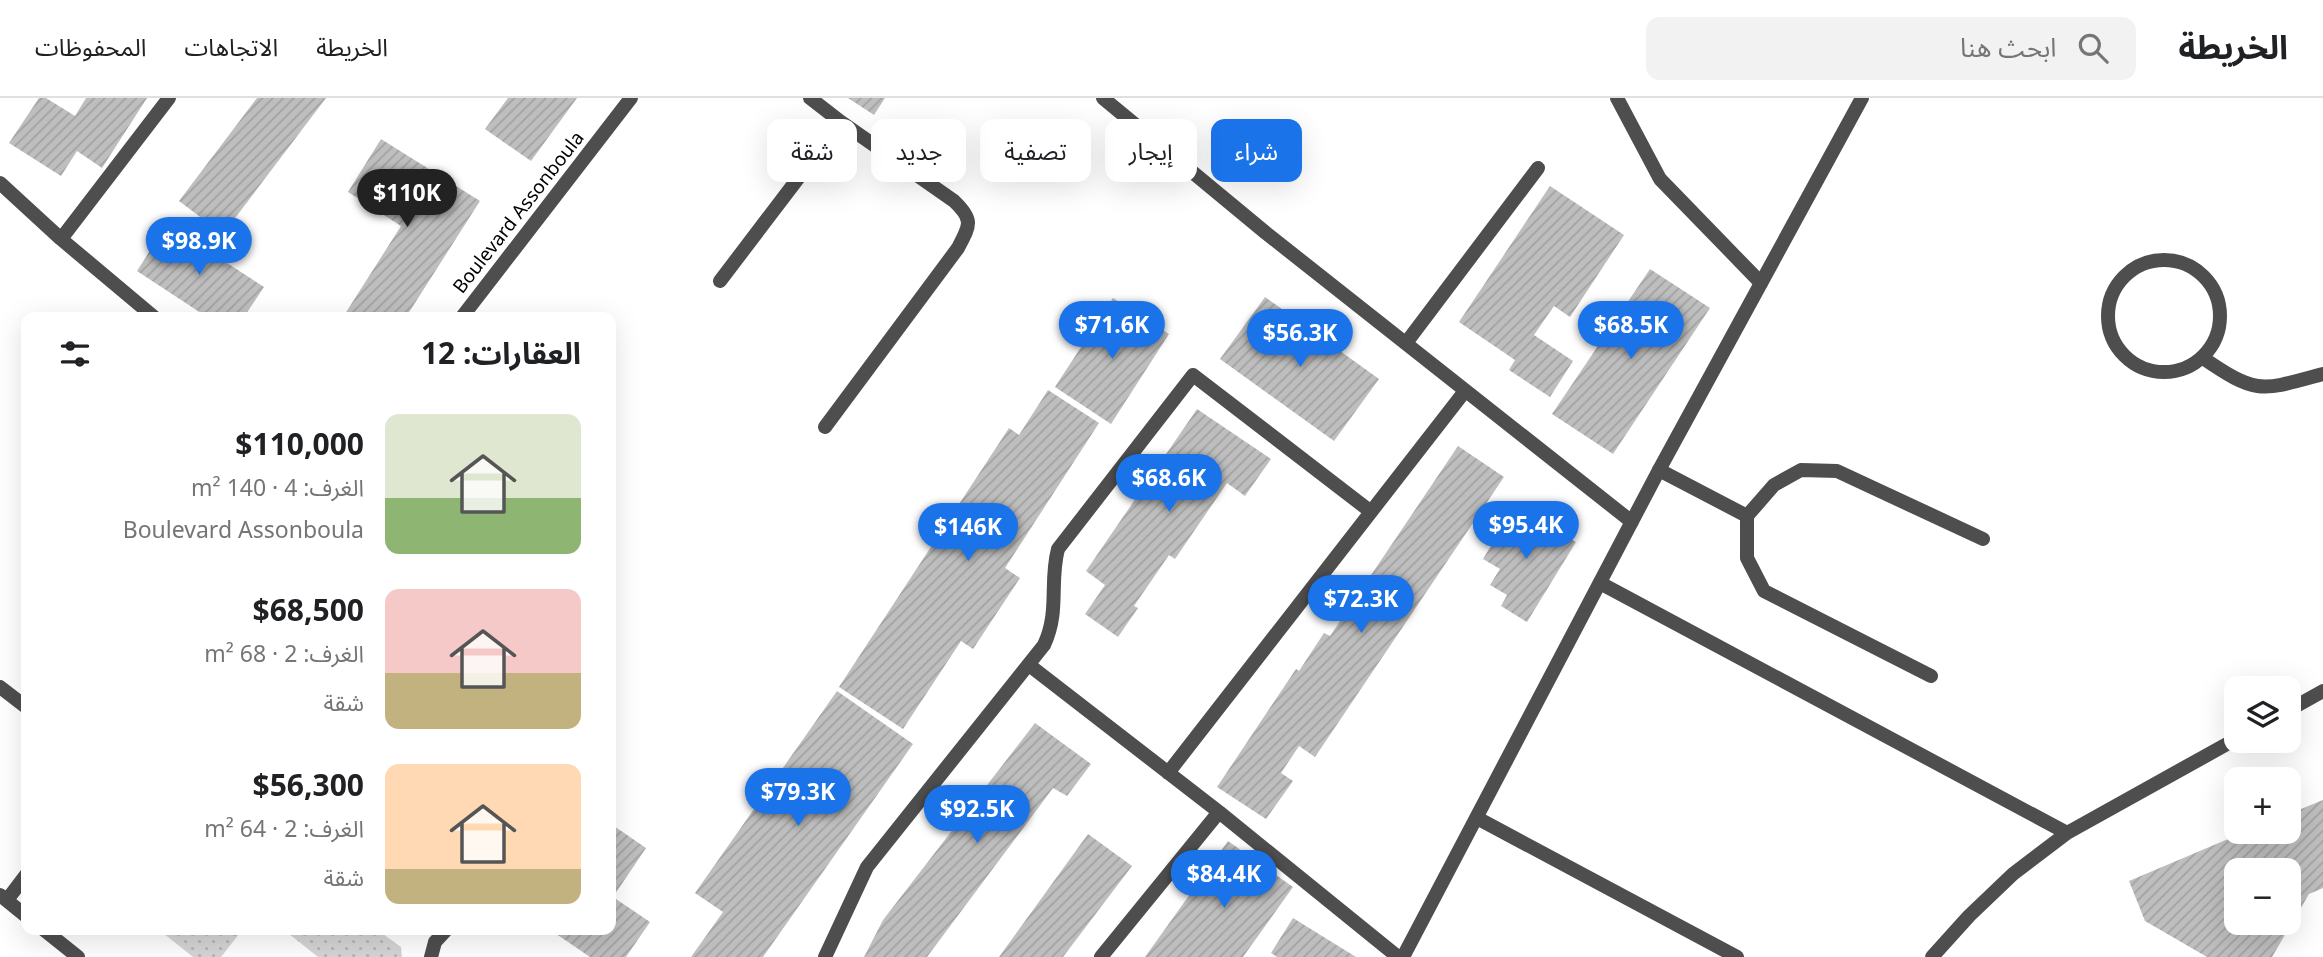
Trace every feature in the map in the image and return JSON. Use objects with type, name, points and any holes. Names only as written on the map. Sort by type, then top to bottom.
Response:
[{"type":"street","points":[[61,239],[169,98]]},
{"type":"street","name":"Boulevard Assonboula","points":[[466,312],[631,98]]},
{"type":"street","points":[[810,98],[837,119]]},
{"type":"street","points":[[1103,98],[1266,233],[1632,522]]},
{"type":"street","points":[[1616,98],[1660,179],[1761,283]]},
{"type":"street","points":[[1404,957],[1659,470],[1862,98]]},
{"type":"street","points":[[825,427],[958,248],[969,227],[966,212],[954,201],[857,133]]},
{"type":"street","points":[[1406,343],[1538,168]]},
{"type":"street","points":[[720,281],[795,182]]},
{"type":"street","points":[[0,183],[61,239],[148,312]]},
{"type":"street","points":[[2173,259],[2196,268],[2213,288],[2221,312],[2217,337],[2203,358],[2180,370],[2155,373],[2131,363],[2114,344],[2106,320],[2110,295],[2125,274],[2147,261],[2173,259]]},
{"type":"street","points":[[2203,358],[2234,379],[2256,387],[2272,388],[2323,374]]},
{"type":"street","points":[[825,957],[867,867],[1044,645],[1054,612],[1055,563],[1058,549],[1193,375],[1370,511]]},
{"type":"street","points":[[1168,773],[1465,391]]},
{"type":"street","points":[[1659,470],[1747,516]]},
{"type":"street","points":[[1931,676],[1764,592],[1747,558],[1747,516],[1774,485],[1801,470],[1837,471],[1983,538]]},
{"type":"street","points":[[1600,583],[2067,834]]},
{"type":"street","points":[[1029,665],[1219,812],[1398,957]]},
{"type":"street","points":[[0,687],[21,703]]},
{"type":"street","points":[[2301,703],[2323,691]]},
{"type":"street","points":[[1932,957],[1969,916],[2013,874],[2067,834],[2224,746]]},
{"type":"street","points":[[1101,957],[1219,812]]},
{"type":"street","points":[[1477,818],[1737,957]]},
{"type":"street","points":[[21,880],[3,898],[21,912]]},
{"type":"street","points":[[50,935],[78,957]]},
{"type":"street","points":[[431,957],[435,942],[441,935]]},
{"type":"shaded area","points":[[166,935],[238,935],[221,957],[193,957]]},
{"type":"shaded area","points":[[290,935],[384,935],[401,947],[402,957],[318,957]]},
{"type":"building","points":[[39,98],[46,98],[75,116],[86,98],[147,98],[102,168],[77,151],[61,176],[9,143]]},
{"type":"building","points":[[257,98],[326,98],[223,234],[179,201]]},
{"type":"building","points":[[508,98],[577,98],[531,161],[485,129]]},
{"type":"building","points":[[848,98],[885,98],[874,115]]},
{"type":"building","points":[[381,139],[480,201],[409,312],[346,312],[401,226],[348,192]]},
{"type":"building","points":[[1550,186],[1624,235],[1570,317],[1554,306],[1534,335],[1573,361],[1550,397],[1509,370],[1515,360],[1459,322]]},
{"type":"building","points":[[167,224],[264,287],[247,312],[199,312],[137,271]]},
{"type":"building","points":[[1650,269],[1710,308],[1613,454],[1552,414]]},
{"type":"building","points":[[1265,297],[1379,379],[1334,441],[1220,359]]},
{"type":"building","points":[[1113,298],[1169,334],[1111,424],[1055,387]]},
{"type":"building","points":[[1048,390],[1099,423],[1005,568],[1020,578],[973,649],[961,641],[903,729],[839,687],[1009,428],[1019,435]]},
{"type":"building","points":[[1197,409],[1271,459],[1245,496],[1227,483],[1175,559],[1169,555],[1134,606],[1138,608],[1118,637],[1085,614],[1105,585],[1086,571]]},
{"type":"building","points":[[1458,446],[1504,477],[1315,757],[1299,746],[1281,773],[1293,781],[1266,819],[1217,787],[1296,669],[1299,671],[1324,633],[1330,636]]},
{"type":"building","points":[[1515,506],[1576,542],[1527,622],[1501,606],[1507,595],[1490,585],[1500,569],[1483,559]]},
{"type":"building","points":[[837,691],[913,744],[763,957],[691,957],[723,912],[695,893]]},
{"type":"building","points":[[1035,723],[1091,764],[1067,796],[1053,788],[927,957],[864,957],[883,920]]},
{"type":"building","points":[[2323,800],[2323,888],[2309,894],[2301,908],[2301,858],[2224,858],[2224,935],[2285,935],[2272,957],[2207,957],[2145,921],[2129,881],[2224,841],[2224,844],[2301,844],[2301,809]]},
{"type":"building","points":[[616,827],[646,848],[616,893]]},
{"type":"building","points":[[1088,834],[1132,866],[1063,957],[999,957]]},
{"type":"building","points":[[1228,841],[1293,887],[1243,957],[1145,957]]},
{"type":"building","points":[[616,899],[650,922],[626,957],[590,957],[558,935],[616,935]]},
{"type":"building","points":[[1293,918],[1356,957],[1277,957],[1271,953]]}]
